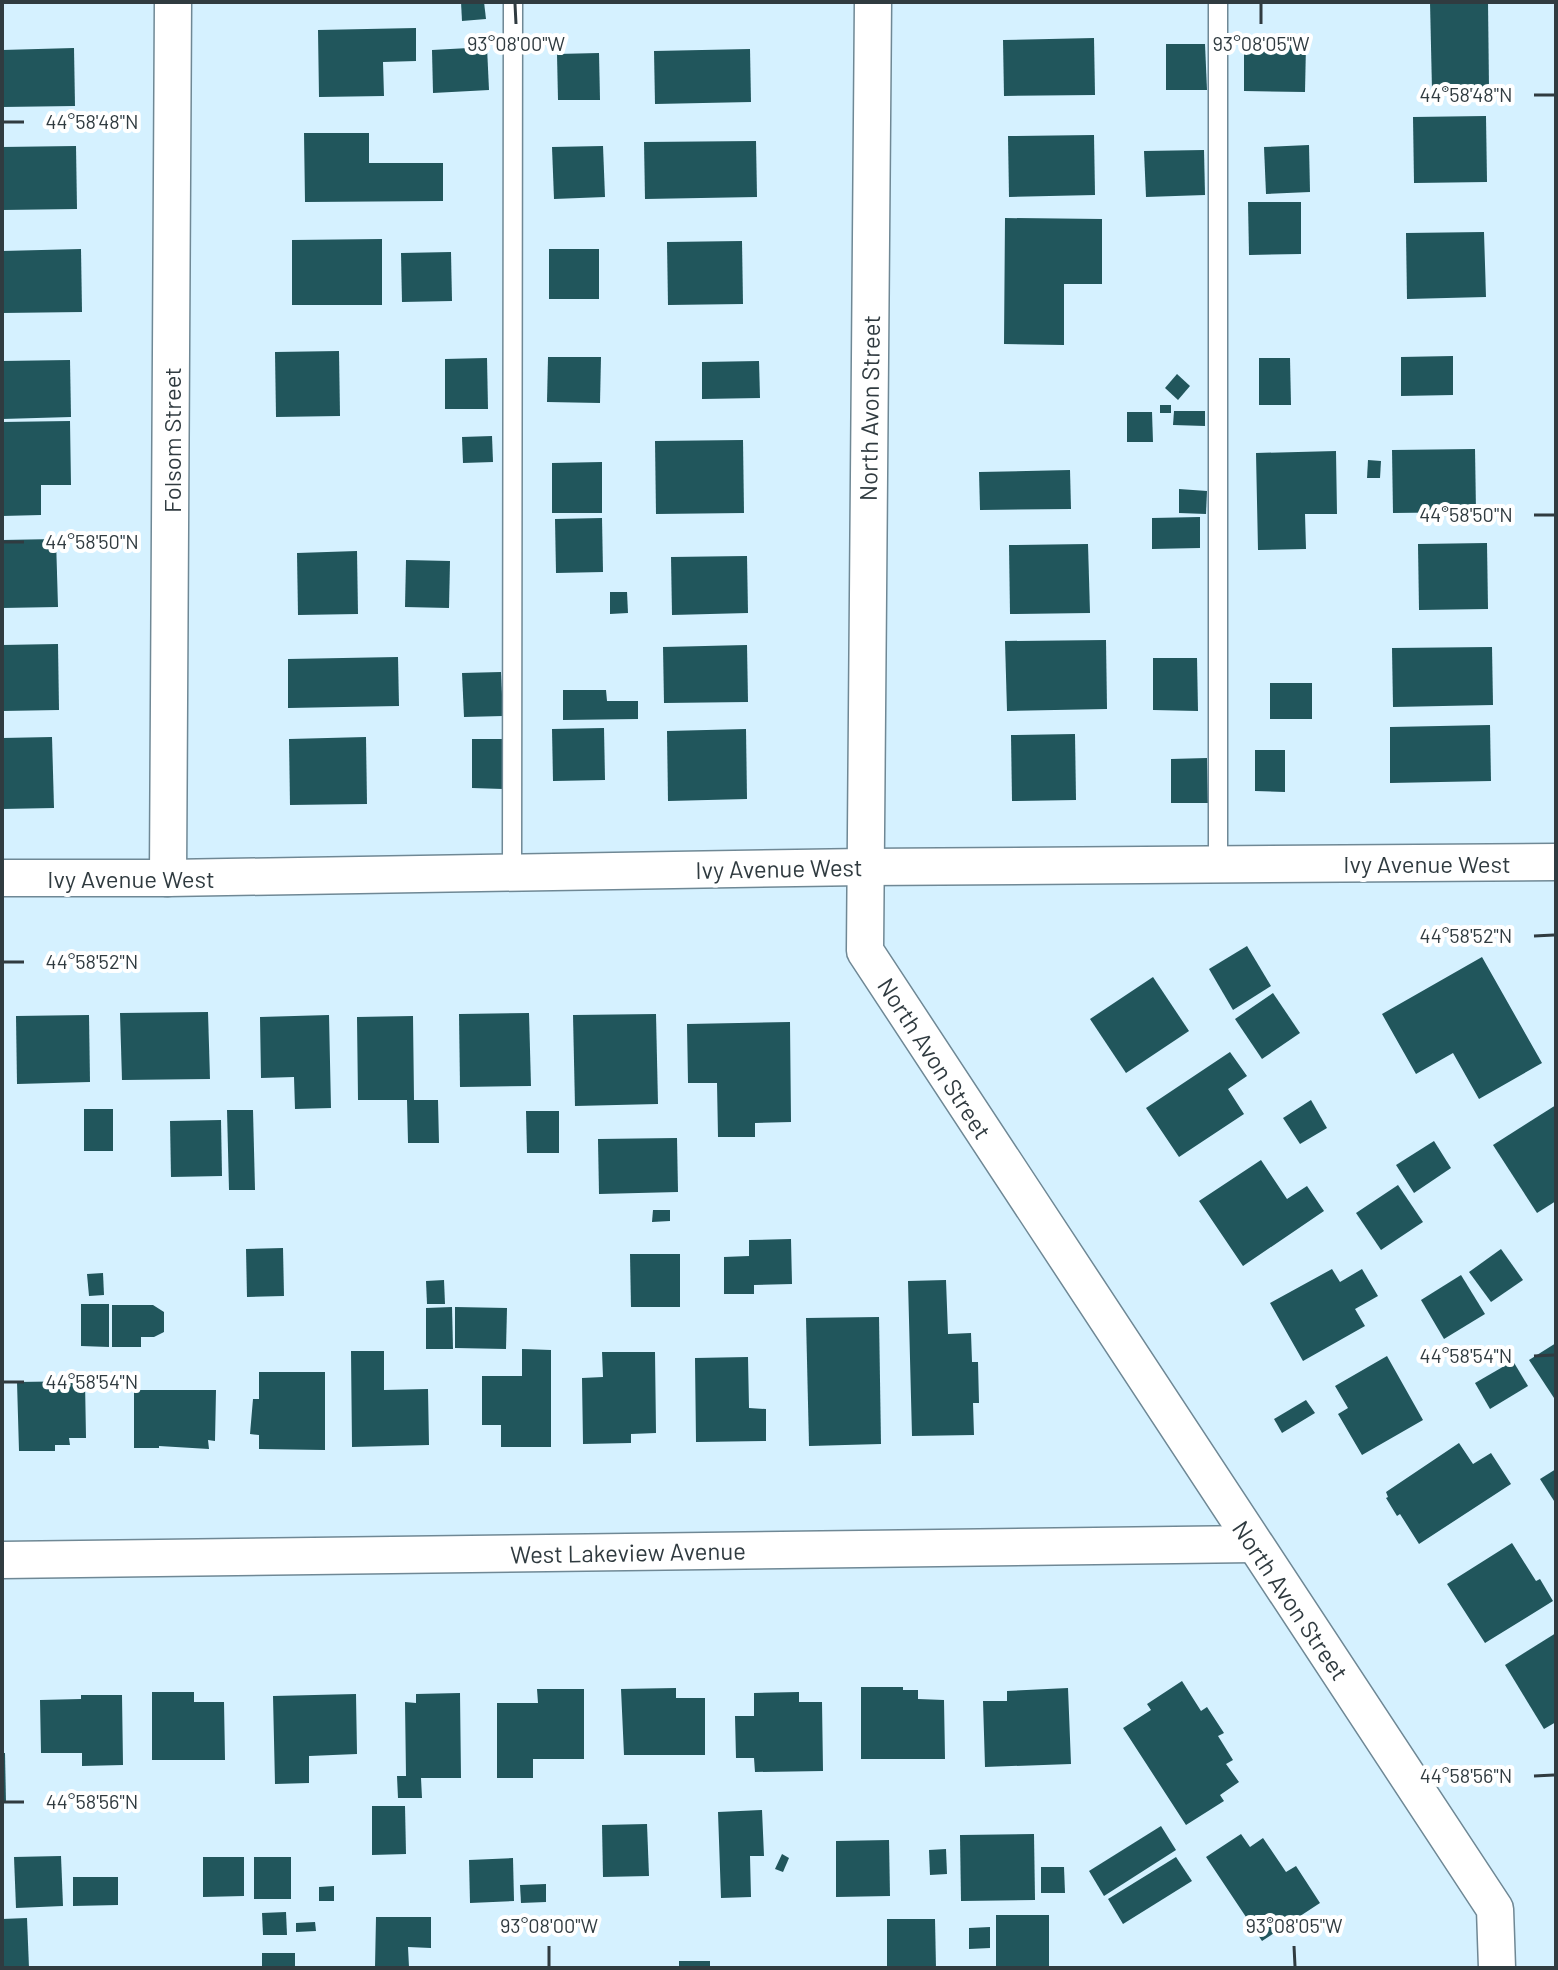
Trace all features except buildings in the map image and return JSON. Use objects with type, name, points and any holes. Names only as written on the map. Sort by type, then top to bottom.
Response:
[{"type":"street","name":"Folsom Street","points":[[168,878],[173,2]]},
{"type":"street","name":"North Avon Street","points":[[873,2],[865,951],[1495,1909],[1497,1968]]},
{"type":"street","name":"Ivy Avenue West","points":[[2,878],[1556,862]]},
{"type":"street","name":"West Lakeview Avenue","points":[[2,1560],[1254,1544]]},
{"type":"lane","points":[[512,872],[513,2]]},
{"type":"lane","points":[[1218,2],[1218,865]]}]
